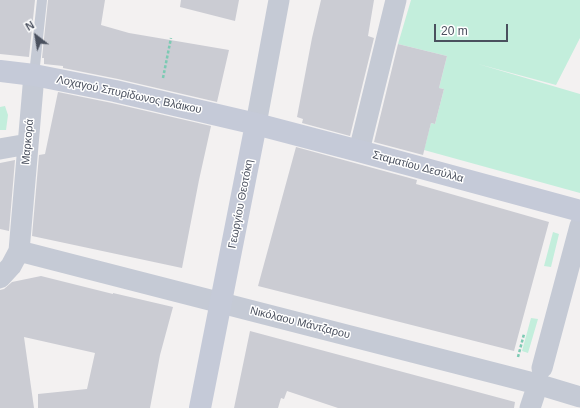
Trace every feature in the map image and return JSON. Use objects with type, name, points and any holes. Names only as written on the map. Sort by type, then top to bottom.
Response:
[{"type":"main road","name":"Λοχαγού Σπυρίδωνος Βλάικου","points":[[0,70],[115,91],[256,124]]},
{"type":"main road","name":"Σταματίου Δεσύλλα","points":[[256,124],[580,211]]},
{"type":"main road","name":"Γεωργίου Θεοτόκη","points":[[200,408],[256,124]]},
{"type":"street","name":"Γεωργίου Θεοτόκη","points":[[256,124],[279,0]]},
{"type":"street","points":[[359,151],[396,0]]},
{"type":"street","name":"Μαρκορά","points":[[0,278],[11,266],[19,251],[34,75]]},
{"type":"street","points":[[0,149],[28,144]]},
{"type":"street","points":[[542,368],[580,226]]},
{"type":"street","name":"Νικόλαου Μάντζαρου","points":[[19,251],[580,396]]},
{"type":"lane","name":"Μαρκορά","points":[[34,75],[42,0]]},
{"type":"path","points":[[162,85],[171,38]]},
{"type":"path","points":[[517,359],[524,334]]},
{"type":"green space","points":[[411,0],[580,0],[580,38],[556,85],[478,64],[580,94],[580,193],[424,150],[431,123],[435,124],[444,89],[439,88],[447,56],[398,44]]},
{"type":"green space","points":[[5,106],[8,115],[6,130],[0,130],[0,107]]},
{"type":"green space","points":[[553,232],[559,234],[551,267],[544,266]]},
{"type":"green space","points":[[531,318],[538,319],[528,353],[522,351]]},
{"type":"building","points":[[0,0],[35,0],[29,57],[0,54]]},
{"type":"building","points":[[48,0],[105,0],[101,25],[129,33],[229,50],[217,102],[63,68],[63,66],[44,64],[44,58],[42,58]]},
{"type":"building","points":[[181,0],[239,0],[235,21],[180,7]]},
{"type":"building","points":[[321,0],[374,0],[368,36],[374,38],[350,136],[302,123],[303,119],[297,117]]},
{"type":"building","points":[[398,44],[447,56],[439,88],[444,89],[435,124],[431,123],[423,155],[374,142]]},
{"type":"building","points":[[58,92],[211,126],[182,268],[32,236],[39,155],[45,154]]},
{"type":"building","points":[[296,147],[417,180],[416,184],[549,222],[514,351],[258,286]]},
{"type":"building","points":[[15,160],[9,231],[0,229],[0,163]]},
{"type":"building","points":[[41,276],[173,307],[160,355],[150,408],[38,408],[38,394],[87,389],[95,353],[24,337],[34,408],[0,408],[0,290],[4,289],[12,282]]},
{"type":"building","points":[[250,331],[515,402],[514,408],[338,408],[287,391],[284,399],[281,398],[278,408],[234,408]]}]
